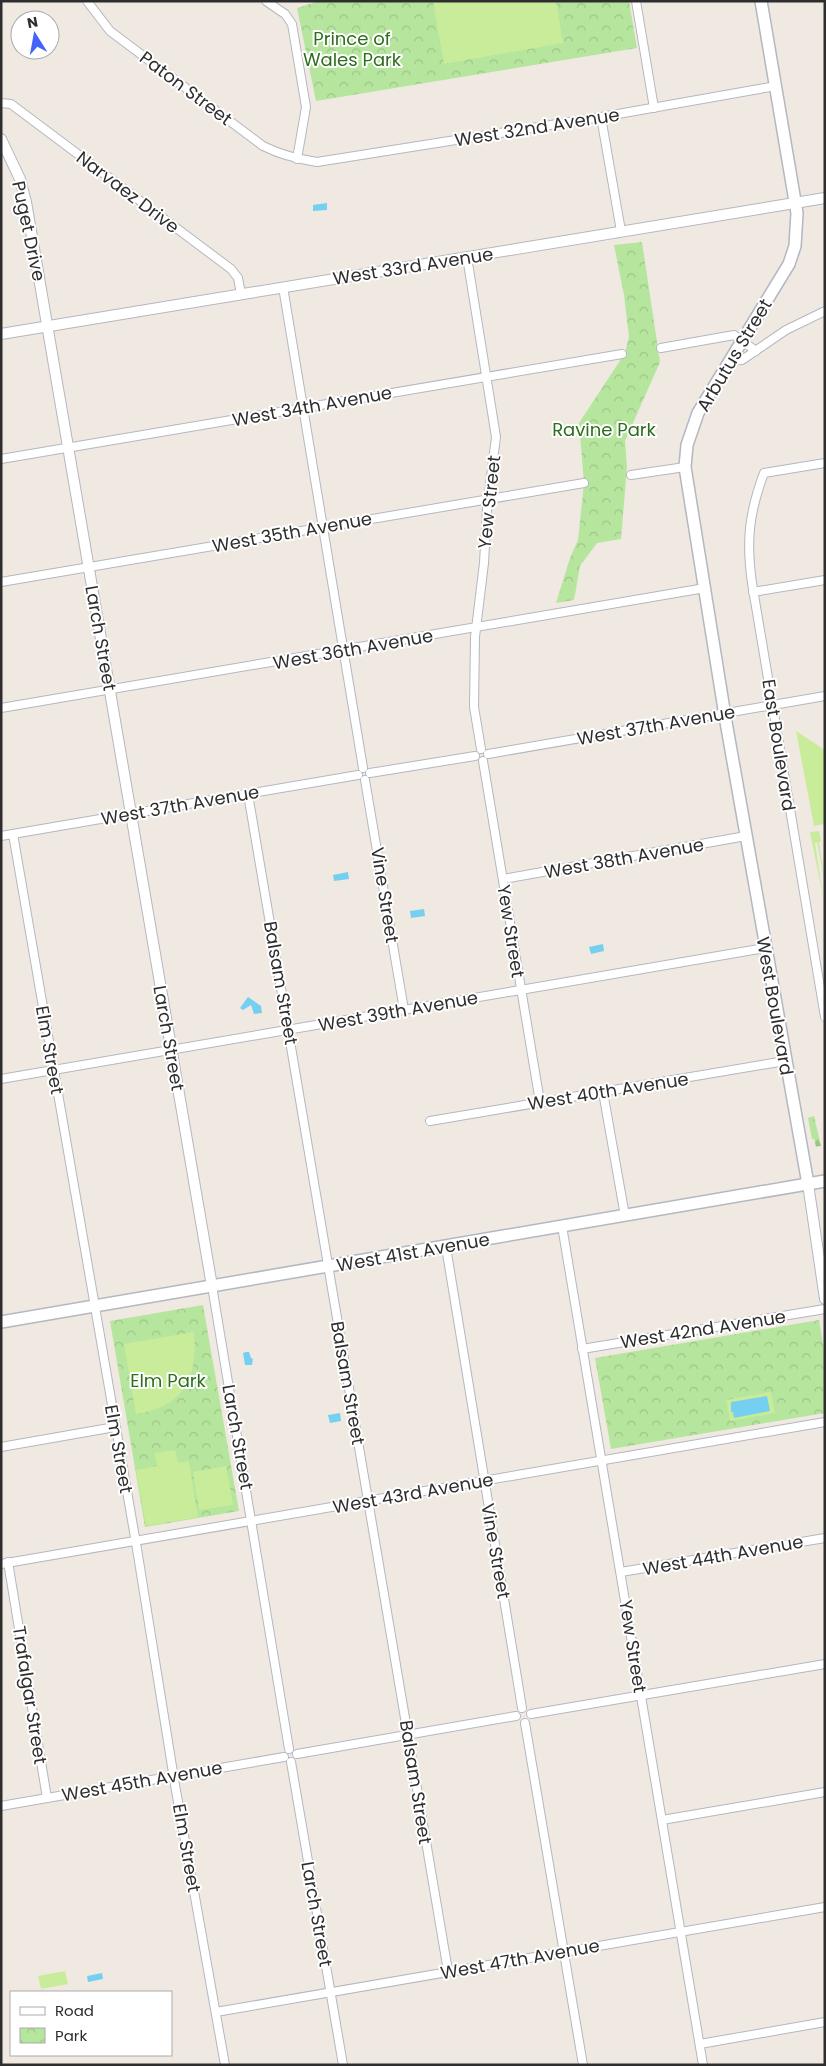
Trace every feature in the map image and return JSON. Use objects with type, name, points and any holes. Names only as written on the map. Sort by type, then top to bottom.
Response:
[{"type":"main road","name":"Arbutus Street","points":[[725,712],[685,467],[686,445],[691,428],[729,361],[789,264],[795,246],[797,227],[795,202],[761,1]]},
{"type":"main road","name":"West Boulevard","points":[[725,712],[808,1184]]},
{"type":"main road","name":"West 41st Avenue","points":[[1,1322],[825,1181]]},
{"type":"street","name":"Paton Street","points":[[87,1],[110,31],[263,146],[297,159]]},
{"type":"street","points":[[266,1],[285,14],[292,24],[306,107],[297,159]]},
{"type":"street","points":[[636,1],[654,108]]},
{"type":"street","name":"West 32nd Avenue","points":[[297,159],[318,162],[602,117],[776,86]]},
{"type":"street","name":"Narvaez Drive","points":[[1,103],[10,104],[231,269],[238,278],[241,294]]},
{"type":"street","points":[[602,117],[621,231]]},
{"type":"street","name":"Puget Drive","points":[[1,139],[20,179],[26,202],[47,327]]},
{"type":"street","name":"West 33rd Avenue","points":[[1,334],[825,198]]},
{"type":"street","name":"Yew Street","points":[[467,257],[496,437],[476,628],[474,707],[484,755],[540,1102]]},
{"type":"street","points":[[283,287],[363,768]]},
{"type":"street","points":[[729,361],[742,360],[786,330],[825,311]]},
{"type":"street","name":"Larch Street","points":[[47,327],[252,1520],[289,1749]]},
{"type":"street","points":[[661,348],[734,335],[756,351]]},
{"type":"street","name":"West 34th Avenue","points":[[1,459],[622,354]]},
{"type":"street","name":"East Boulevard","points":[[825,463],[764,473],[755,499],[748,534],[749,566],[753,592],[825,1017]]},
{"type":"street","points":[[631,475],[685,467]]},
{"type":"street","name":"West 35th Avenue","points":[[1,582],[584,482]]},
{"type":"street","points":[[753,592],[825,580]]},
{"type":"street","name":"West 36th Avenue","points":[[1,708],[705,588]]},
{"type":"street","name":"West 37th Avenue","points":[[484,755],[825,696]]},
{"type":"street","points":[[370,773],[475,756],[476,751],[484,755]]},
{"type":"street","points":[[363,768],[368,769],[370,773]]},
{"type":"street","points":[[363,768],[359,770],[358,775],[360,779],[365,780],[369,778],[370,773]]},
{"type":"street","name":"West 37th Avenue","points":[[1,836],[358,775]]},
{"type":"street","name":"Vine Street","points":[[365,780],[404,1010]]},
{"type":"street","name":"Balsam Street","points":[[248,794],[448,1972]]},
{"type":"street","name":"Elm Street","points":[[13,834],[225,2065]]},
{"type":"street","name":"West 38th Avenue","points":[[503,879],[746,836]]},
{"type":"street","name":"West 39th Avenue","points":[[1,1079],[765,948]]},
{"type":"street","name":"West 40th Avenue","points":[[430,1121],[785,1061]]},
{"type":"street","points":[[603,1092],[625,1216]]},
{"type":"street","name":"West Boulevard","points":[[808,1184],[825,1299]]},
{"type":"street","name":"Yew Street","points":[[562,1226],[704,2065]]},
{"type":"street","name":"Vine Street","points":[[446,1247],[522,1708]]},
{"type":"street","name":"West 42nd Avenue","points":[[582,1349],[825,1309]]},
{"type":"street","name":"West 43rd Avenue","points":[[4,1563],[825,1422]]},
{"type":"street","points":[[1,1447],[115,1427]]},
{"type":"street","name":"West 44th Avenue","points":[[621,1572],[825,1538]]},
{"type":"street","name":"Trafalgar Street","points":[[4,1563],[47,1798]]},
{"type":"street","points":[[531,1714],[825,1664]]},
{"type":"street","points":[[516,1716],[522,1708],[528,1709],[531,1714]]},
{"type":"street","points":[[516,1716],[519,1721],[525,1722],[530,1719],[531,1714]]},
{"type":"street","points":[[297,1754],[516,1716]]},
{"type":"street","points":[[525,1722],[583,2065]]},
{"type":"street","points":[[289,1749],[294,1750],[297,1754],[296,1760],[291,1762],[286,1761],[284,1757],[285,1752],[289,1749]]},
{"type":"street","name":"West 45th Avenue","points":[[1,1806],[284,1757]]},
{"type":"street","name":"Larch Street","points":[[291,1762],[343,2065]]},
{"type":"street","points":[[662,1820],[825,1792]]},
{"type":"street","name":"West 47th Avenue","points":[[216,2012],[825,1907]]},
{"type":"street","points":[[700,2044],[825,2022]]},
{"type":"green space","name":"Prince of Wales Park","points":[[319,1],[629,1],[637,48],[316,101],[297,8]]},
{"type":"green space","points":[[433,1],[556,1],[563,43],[444,64]]},
{"type":"green space","name":"Ravine Park","points":[[642,242],[660,362],[625,441],[627,467],[621,539],[597,543],[580,566],[574,600],[556,603],[570,558],[578,540],[584,483],[579,423],[625,353],[629,337],[624,295],[614,245]]},
{"type":"green space","points":[[796,731],[825,750],[825,824],[814,826]]},
{"type":"green space","points":[[819,831],[825,884],[817,842],[815,843],[823,896],[810,832]]},
{"type":"green space","points":[[814,1116],[821,1146],[816,1147],[814,1139],[812,1139],[808,1118]]},
{"type":"green space","name":"Elm Park","points":[[203,1305],[239,1511],[145,1527],[110,1321]]},
{"type":"green space","points":[[819,1320],[825,1355],[825,1413],[611,1449],[595,1358]]},
{"type":"green space","points":[[194,1332],[195,1348],[193,1363],[190,1376],[184,1388],[166,1405],[136,1414],[124,1344]]},
{"type":"green space","points":[[771,1392],[775,1413],[730,1421],[726,1400]]},
{"type":"green space","points":[[175,1450],[178,1463],[189,1461],[198,1517],[146,1526],[136,1470],[157,1466],[155,1453]]},
{"type":"green space","points":[[226,1466],[233,1505],[199,1510],[193,1472]]},
{"type":"green space","points":[[65,1971],[68,1984],[41,1989],[38,1976]]},
{"type":"water","points":[[327,203],[327,210],[313,211],[313,205]]},
{"type":"water","points":[[348,872],[349,879],[334,881],[333,875]]},
{"type":"water","points":[[424,909],[425,916],[411,918],[410,911]]},
{"type":"water","points":[[603,944],[604,951],[591,954],[589,947]]},
{"type":"water","points":[[248,997],[261,1006],[262,1013],[254,1014],[251,1005],[243,1010],[240,1008]]},
{"type":"water","points":[[249,1352],[253,1359],[252,1365],[245,1365],[243,1353]]},
{"type":"water","points":[[767,1396],[770,1411],[734,1418],[733,1412],[731,1412],[731,1402]]},
{"type":"water","points":[[340,1413],[341,1421],[330,1423],[328,1415]]},
{"type":"water","points":[[102,1973],[103,1979],[88,1982],[87,1976]]}]
